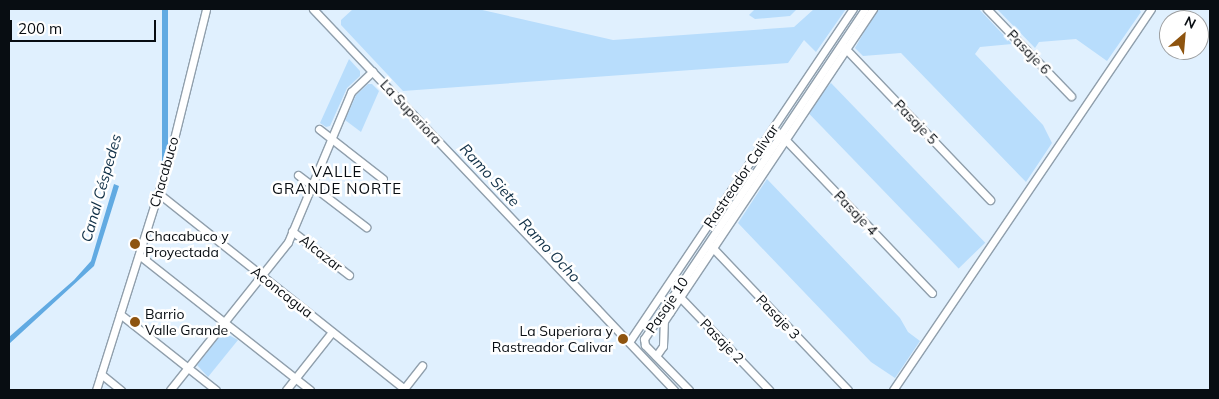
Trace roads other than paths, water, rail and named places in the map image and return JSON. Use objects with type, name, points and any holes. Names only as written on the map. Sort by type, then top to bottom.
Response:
[{"type":"street","name":"Chacabuco","points":[[96,390],[158,193],[206,9]]},
{"type":"street","name":"La Superiora","points":[[314,9],[674,390]]},
{"type":"street","name":"Rastreador Calivar","points":[[629,342],[853,9]]},
{"type":"street","name":"Pasaje 10","points":[[844,47],[865,9]]},
{"type":"street","name":"Pasaje 10","points":[[677,295],[664,321],[663,346],[656,356],[645,345],[644,339],[711,246],[844,47],[873,9]]},
{"type":"street","name":"Pasaje 6","points":[[987,9],[1071,96]]},
{"type":"street","points":[[893,390],[1149,10]]},
{"type":"street","name":"Pasaje 5","points":[[844,47],[990,200]]},
{"type":"street","points":[[170,390],[262,276],[292,231],[330,138],[352,92],[373,71]]},
{"type":"street","points":[[319,129],[383,179]]},
{"type":"street","name":"Pasaje 4","points":[[783,137],[932,293]]},
{"type":"street","points":[[298,175],[366,227]]},
{"type":"street","name":"Aconcagua","points":[[158,193],[404,390]]},
{"type":"street","name":"Alcazar","points":[[292,231],[349,275]]},
{"type":"street","name":"Pasaje 3","points":[[711,246],[848,390]]},
{"type":"street","points":[[139,254],[310,390]]},
{"type":"street","name":"Pasaje 2","points":[[677,295],[769,390]]},
{"type":"street","points":[[120,314],[216,390]]},
{"type":"street","points":[[286,390],[332,332]]},
{"type":"street","points":[[656,356],[689,390]]},
{"type":"street","points":[[404,390],[422,366]]},
{"type":"street","points":[[101,374],[121,390]]},
{"type":"water","points":[[162,9],[168,9],[168,187],[162,187]]},
{"type":"water","points":[[114,184],[119,186],[94,266],[9,344],[9,337],[74,280],[91,261]]},
{"type":"waterway","name":"Ramo Siete","points":[[319,9],[322,12]]},
{"type":"waterway","name":"Ramo Siete","points":[[336,27],[629,337]]},
{"type":"waterway","name":"Ramo Ocho","points":[[531,244],[669,390]]},
{"type":"place","name":"Chacabuco y Proyectada","points":[[135,244]]},
{"type":"place","name":"Barrio Valle Grande","points":[[135,322]]},
{"type":"place","name":"La Superiora y Rastreador Calivar","points":[[623,339]]},
{"type":"district","name":"VALLE GRANDE NORTE","points":[[337,180]]},
{"type":"water label","name":"Canal Céspedes","points":[[101,188]]}]
